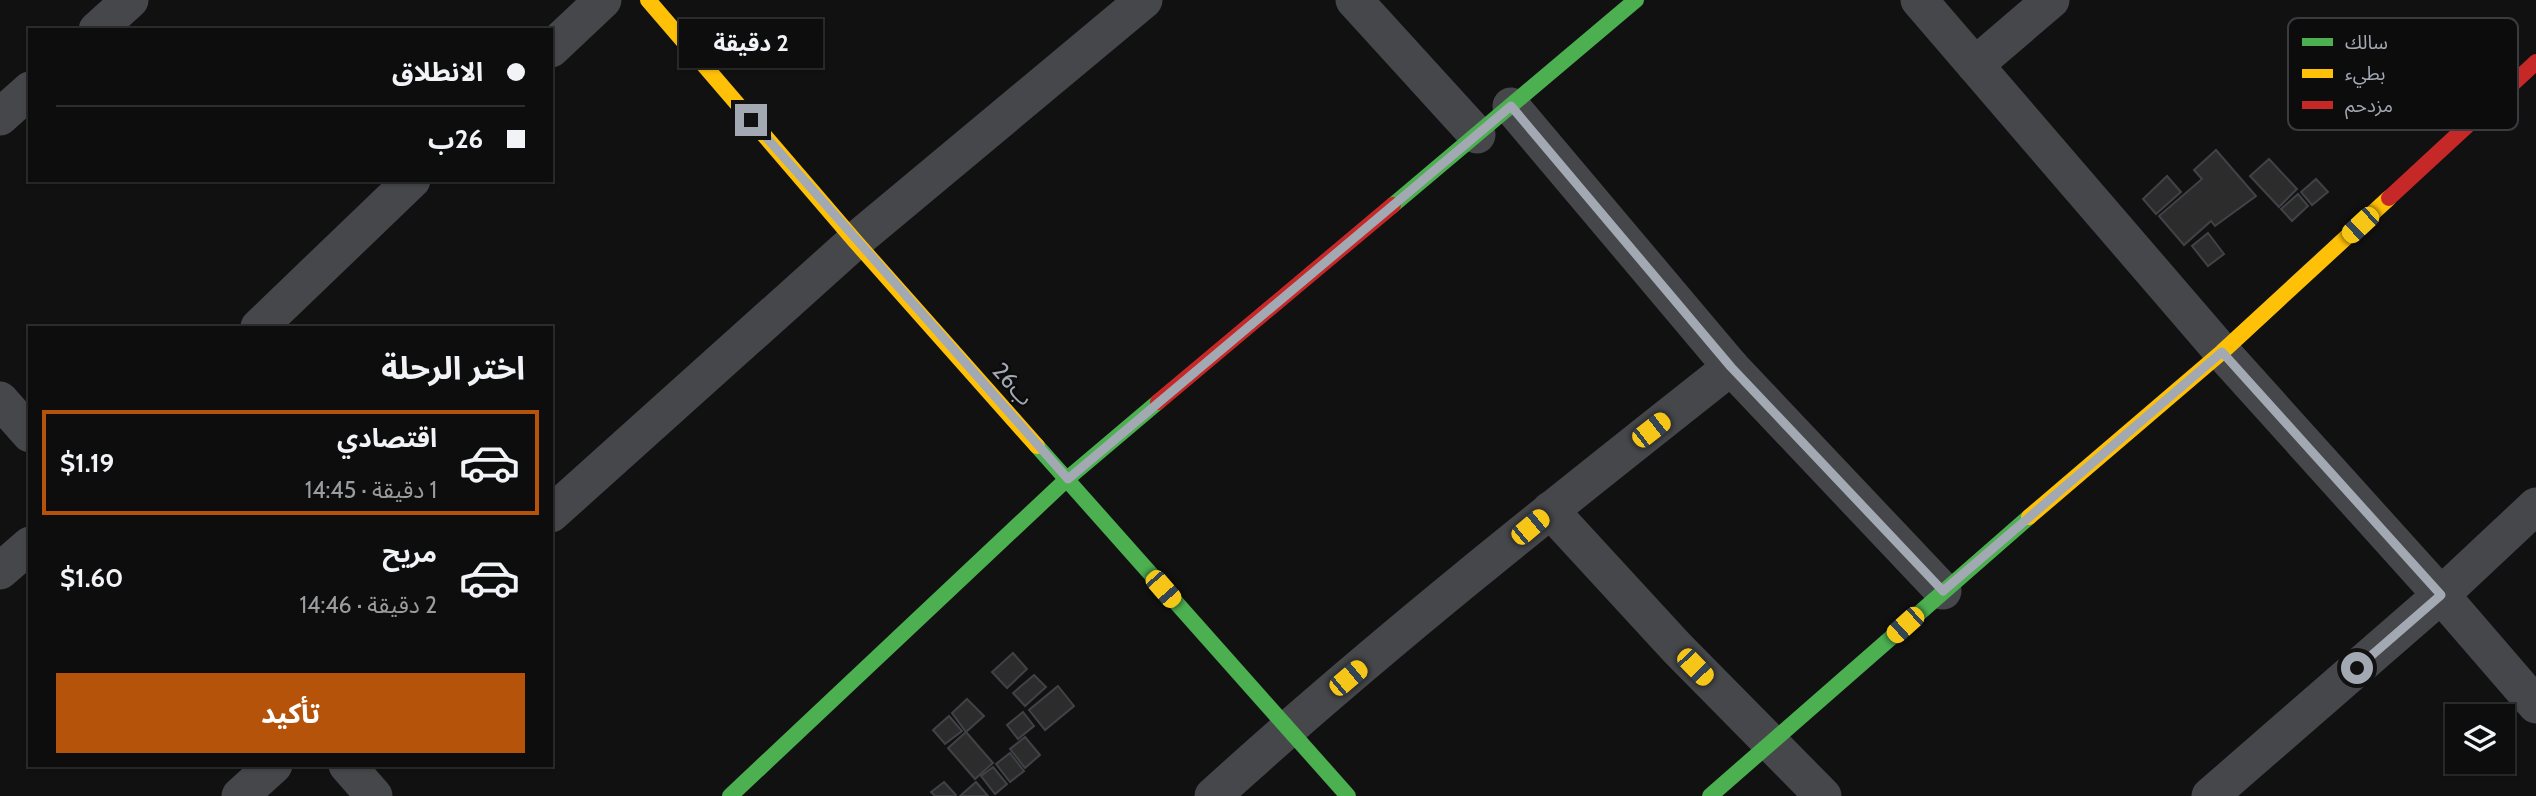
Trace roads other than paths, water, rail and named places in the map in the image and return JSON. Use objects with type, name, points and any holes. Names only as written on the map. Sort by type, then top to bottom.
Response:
[{"type":"main road","name":"26ب","points":[[648,0],[855,241],[1348,796]]},
{"type":"main road","points":[[730,796],[1068,479],[1636,0]]},
{"type":"main road","points":[[2518,79],[2536,62]]},
{"type":"main road","points":[[1710,796],[1943,591],[2222,352],[2462,130]]},
{"type":"street","points":[[99,28],[130,0]]},
{"type":"street","points":[[553,47],[603,0]]},
{"type":"street","points":[[553,512],[855,241],[1144,0]]},
{"type":"street","points":[[1354,0],[1477,135]]},
{"type":"street","points":[[1919,0],[2222,352],[2441,595],[2536,705]]},
{"type":"street","points":[[1975,65],[2050,0]]},
{"type":"street","points":[[0,117],[28,92]]},
{"type":"street","points":[[1511,106],[1731,367],[1943,591]]},
{"type":"street","points":[[260,326],[410,182]]},
{"type":"street","points":[[1213,796],[1288,728],[1550,510],[1731,367]]},
{"type":"street","points":[[0,400],[28,432]]},
{"type":"street","points":[[2210,796],[2441,595],[2536,506]]},
{"type":"street","points":[[1550,510],[1676,648],[1823,796]]},
{"type":"street","points":[[0,571],[28,547]]},
{"type":"street","points":[[240,796],[272,767]]},
{"type":"street","points":[[349,767],[374,796]]}]
